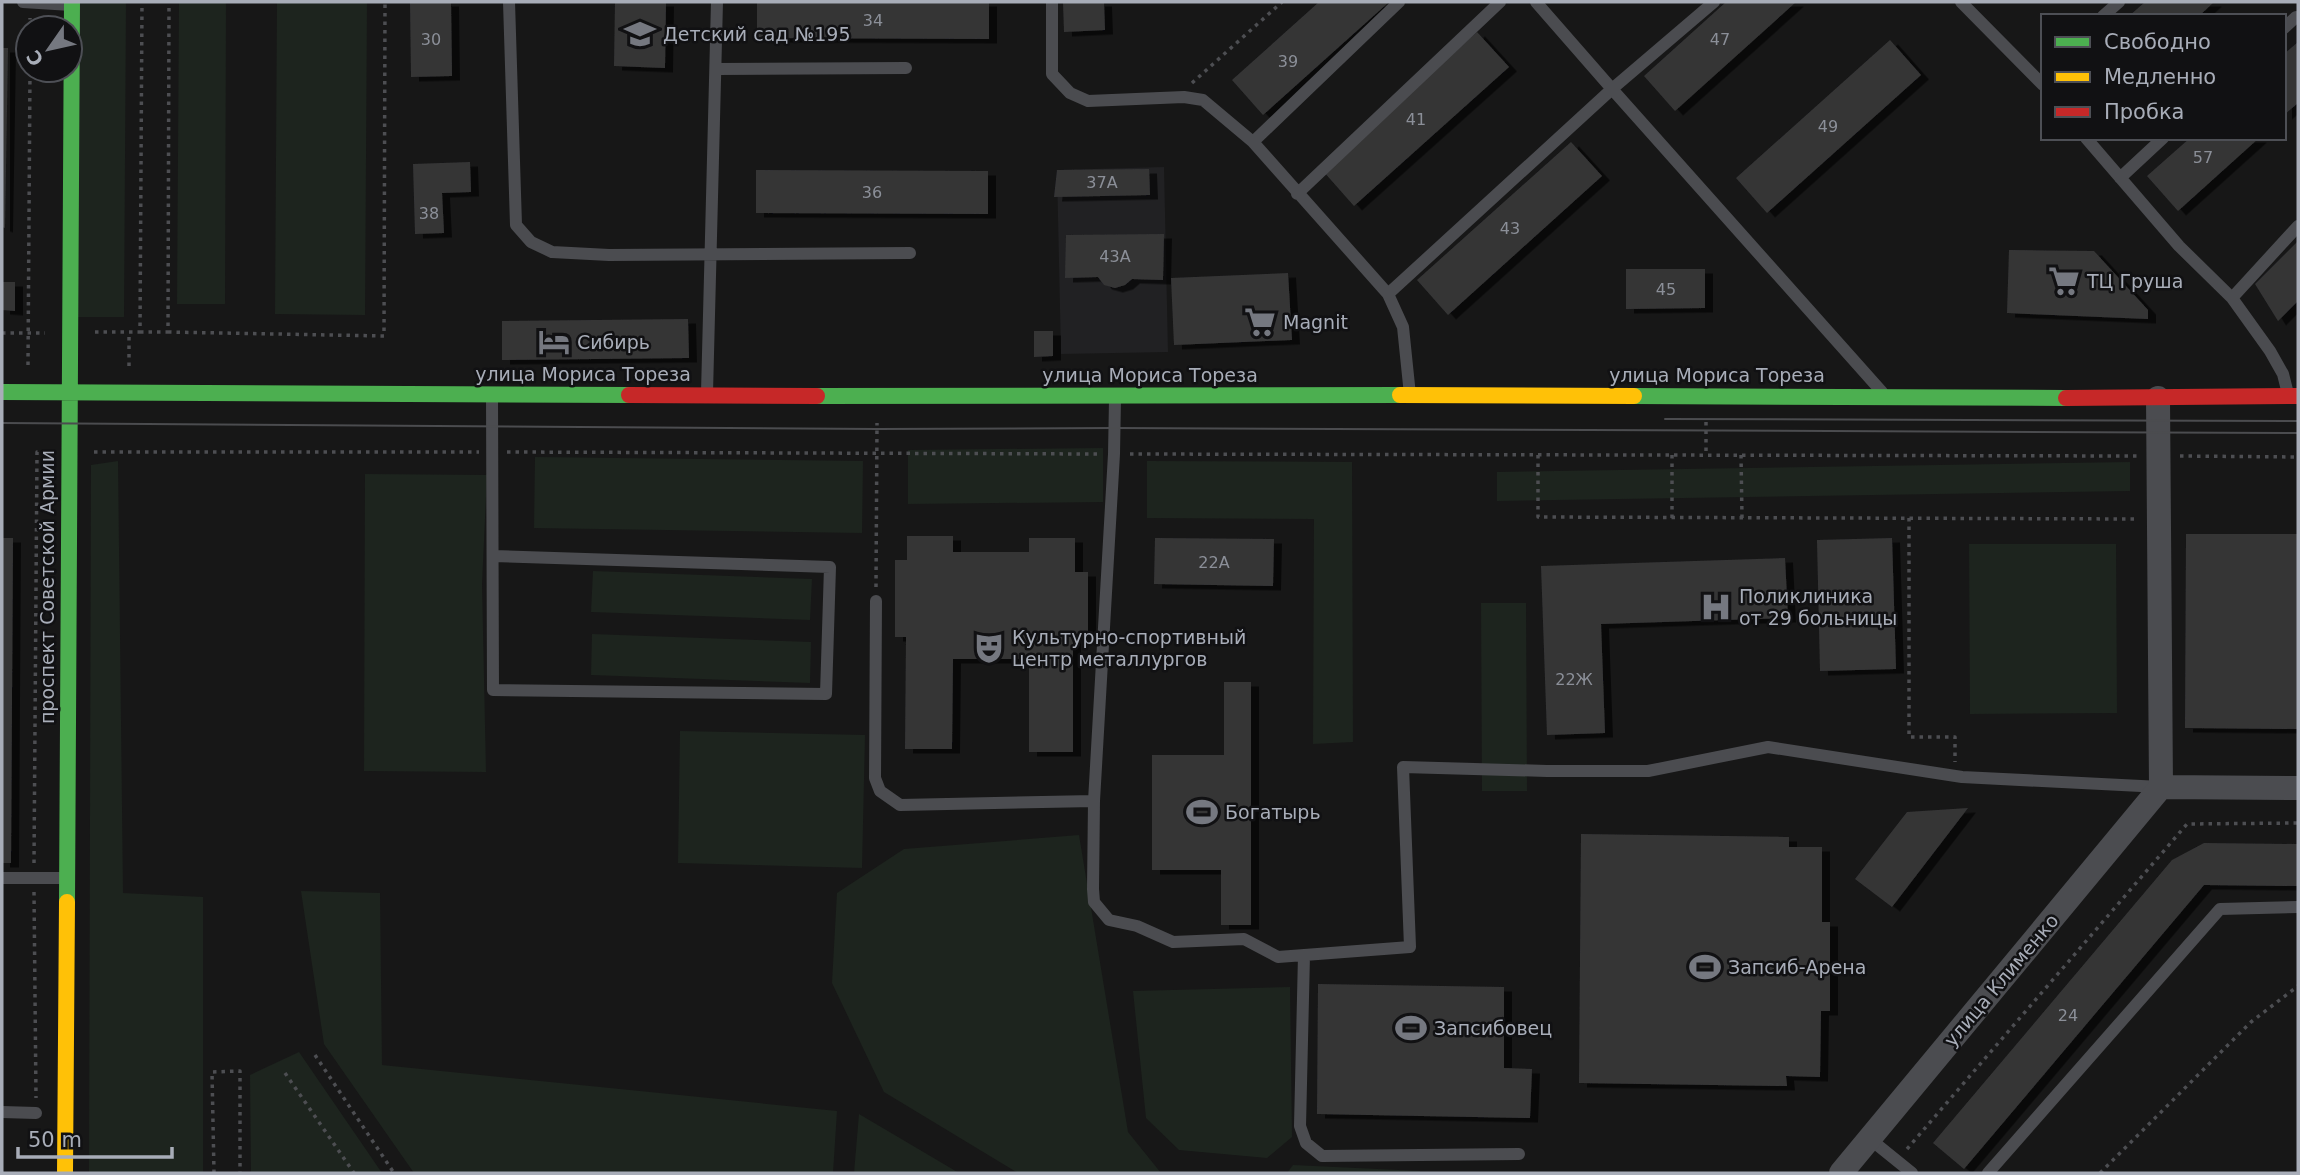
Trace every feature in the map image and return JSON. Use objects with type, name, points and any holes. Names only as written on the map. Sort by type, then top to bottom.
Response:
[{"type":"street","name":"проспект Советской Армии","points":[[65,1173],[72,3]]},
{"type":"street","name":"улица Мориса Тореза","points":[[2,392],[2158,398],[2293,396]]},
{"type":"street","points":[[2158,398],[2161,787],[2298,788]]},
{"type":"street","name":"улица Клименко","points":[[1841,1173],[2161,787]]},
{"type":"lane","points":[[23,2],[72,3]]},
{"type":"lane","points":[[509,2],[516,225],[531,242],[552,252],[609,255],[910,253]]},
{"type":"lane","points":[[707,395],[717,2]]},
{"type":"lane","points":[[1052,2],[1052,74],[1070,93],[1088,102],[1184,97],[1203,100],[1253,142],[1388,293],[1404,327],[1410,395]]},
{"type":"lane","points":[[1253,142],[1399,2]]},
{"type":"lane","points":[[1297,194],[1500,2]]},
{"type":"lane","points":[[1536,2],[1887,397]]},
{"type":"lane","points":[[1388,293],[1612,89],[1714,2]]},
{"type":"lane","points":[[1961,2],[2040,77]]},
{"type":"lane","points":[[2105,14],[2119,2]]},
{"type":"lane","points":[[2286,26],[2296,18]]},
{"type":"lane","points":[[717,69],[906,68]]},
{"type":"lane","points":[[2088,140],[2179,246],[2232,298],[2270,351],[2293,396]]},
{"type":"lane","points":[[2120,178],[2161,140]]},
{"type":"lane","points":[[2232,298],[2298,226]]},
{"type":"lane","points":[[492,394],[493,690],[826,694],[830,567],[493,556]]},
{"type":"lane","points":[[1115,396],[1094,801],[1094,902],[1109,920],[1137,926],[1173,942],[1244,939],[1278,957],[1410,947],[1402,767],[1648,771],[1768,747],[1955,776],[2161,787]]},
{"type":"lane","points":[[876,601],[875,778],[880,791],[900,805],[1094,801]]},
{"type":"lane","points":[[2,878],[66,878]]},
{"type":"lane","points":[[1988,1173],[2220,909],[2298,907]]},
{"type":"lane","points":[[1304,955],[1300,1126],[1306,1143],[1322,1156],[1519,1154]]},
{"type":"lane","points":[[2,1112],[36,1113]]},
{"type":"lane","points":[[1870,1139],[1912,1173]]},
{"type":"path","points":[[140,332],[142,2]]},
{"type":"path","points":[[168,332],[169,2]]},
{"type":"path","points":[[129,393],[129,332],[384,336],[385,2]]},
{"type":"path","points":[[1184,97],[1194,81],[1282,2]]},
{"type":"path","points":[[28,392],[30,84]]},
{"type":"path","points":[[1706,396],[1706,455]]},
{"type":"path","points":[[876,601],[877,429]]},
{"type":"path","points":[[36,1113],[34,878],[37,452]]},
{"type":"path","points":[[1538,455],[1538,517],[2160,519]]},
{"type":"path","points":[[1672,455],[1672,518]]},
{"type":"path","points":[[1741,455],[1742,518]]},
{"type":"path","points":[[2159,456],[2298,457]]},
{"type":"path","points":[[1909,518],[1909,737],[1955,737],[1955,776]]},
{"type":"path","points":[[1897,1161],[2187,824],[2298,823]]},
{"type":"path","points":[[2100,1173],[2251,1023],[2298,986]]},
{"type":"path","points":[[314,1055],[394,1173]]},
{"type":"path","points":[[214,1173],[212,1072],[240,1071],[240,1173]]},
{"type":"path","points":[[285,1073],[354,1173]]},
{"type":"shaded area","points":[[78,2],[126,2],[124,317],[76,317],[77,84],[84,84],[84,14],[78,14]]},
{"type":"shaded area","points":[[179,2],[226,2],[225,304],[177,304]]},
{"type":"shaded area","points":[[277,2],[367,2],[365,315],[275,314]]},
{"type":"shaded area","points":[[1164,167],[1168,352],[1061,354],[1057,170]]},
{"type":"shaded area","points":[[1103,448],[1103,502],[908,504],[908,450]]},
{"type":"shaded area","points":[[535,457],[863,461],[862,533],[534,528]]},
{"type":"shaded area","points":[[118,461],[123,893],[203,897],[203,1173],[89,1173],[91,465]]},
{"type":"shaded area","points":[[1147,461],[1352,462],[1353,742],[1313,744],[1314,519],[1147,518]]},
{"type":"shaded area","points":[[2130,462],[2130,491],[1497,501],[1497,472]]},
{"type":"shaded area","points":[[365,474],[487,475],[482,584],[486,772],[364,771]]},
{"type":"shaded area","points":[[1969,544],[2116,544],[2117,713],[1970,714]]},
{"type":"shaded area","points":[[593,571],[812,579],[810,620],[591,612]]},
{"type":"shaded area","points":[[1481,603],[1526,603],[1527,791],[1482,791]]},
{"type":"shaded area","points":[[592,634],[811,642],[810,683],[591,675]]},
{"type":"shaded area","points":[[680,731],[865,735],[862,868],[678,863]]},
{"type":"shaded area","points":[[1079,835],[1128,1132],[1161,1173],[1018,1173],[884,1092],[832,983],[837,893],[904,849]]},
{"type":"shaded area","points":[[301,891],[380,893],[382,1065],[837,1111],[833,1173],[414,1173],[324,1044]]},
{"type":"shaded area","points":[[1290,987],[1292,1137],[1267,1158],[1179,1150],[1146,1118],[1133,991]]},
{"type":"shaded area","points":[[299,1052],[382,1173],[251,1173],[250,1075]]},
{"type":"shaded area","points":[[859,1114],[959,1173],[854,1173]]},
{"type":"shaded area","points":[[1293,1165],[1420,1171],[1420,1173],[1287,1173]]},
{"type":"building","points":[[410,2],[451,2],[452,76],[411,77]]},
{"type":"building","name":"Детский сад №195","points":[[615,2],[666,2],[665,68],[614,66]]},
{"type":"building","points":[[757,2],[989,2],[989,39],[757,38]]},
{"type":"building","points":[[1063,2],[1104,2],[1105,30],[1064,32]]},
{"type":"building","points":[[1319,2],[1389,2],[1263,115],[1232,80]]},
{"type":"building","points":[[1726,2],[1796,2],[1675,111],[1644,76]]},
{"type":"building","points":[[2145,2],[2214,2],[2201,14],[2131,14]]},
{"type":"building","points":[[1477,32],[1509,67],[1354,206],[1323,171]]},
{"type":"building","points":[[1890,40],[1921,75],[1767,213],[1736,178]]},
{"type":"building","points":[[2298,42],[2298,103],[2286,113],[2286,52]]},
{"type":"building","points":[[2,48],[8,48],[5,228],[2,227]]},
{"type":"building","points":[[2188,140],[2257,140],[2178,211],[2147,176]]},
{"type":"building","points":[[1571,142],[1602,176],[1448,315],[1417,280]]},
{"type":"building","points":[[470,162],[471,192],[442,193],[444,233],[415,234],[413,164]]},
{"type":"building","points":[[1149,169],[1150,195],[1054,197],[1057,170]]},
{"type":"building","points":[[756,170],[988,171],[988,214],[756,213]]},
{"type":"building","points":[[1164,234],[1163,280],[1132,279],[1115,288],[1104,285],[1098,277],[1065,278],[1066,235]]},
{"type":"building","points":[[2298,241],[2298,301],[2278,321],[2255,284]]},
{"type":"building","name":"ТЦ Груша","points":[[2009,250],[2094,251],[2148,310],[2148,319],[2007,313]]},
{"type":"building","points":[[1626,269],[1705,269],[1705,308],[1626,309]]},
{"type":"building","points":[[1288,273],[1292,340],[1174,345],[1171,278]]},
{"type":"building","points":[[2,282],[15,282],[15,311],[2,310]]},
{"type":"building","points":[[688,319],[689,358],[502,360],[502,321]]},
{"type":"building","points":[[1034,331],[1053,331],[1053,356],[1034,357]]},
{"type":"building","points":[[2186,534],[2298,534],[2298,729],[2185,728]]},
{"type":"building","name":"Культурно-спортивный центр металлургов","points":[[907,536],[953,536],[953,552],[1029,552],[1029,538],[1075,538],[1075,572],[1088,572],[1088,634],[1073,634],[1073,752],[1029,752],[1029,659],[953,659],[952,749],[905,749],[906,637],[895,637],[895,560],[907,560]]},
{"type":"building","points":[[2,538],[13,538],[11,863],[2,863]]},
{"type":"building","points":[[1155,538],[1274,539],[1273,586],[1154,584]]},
{"type":"building","points":[[1892,538],[1896,669],[1820,671],[1817,540]]},
{"type":"building","points":[[1785,558],[1788,618],[1601,624],[1605,733],[1547,735],[1541,566]]},
{"type":"building","name":"Богатырь","points":[[1224,682],[1251,682],[1251,925],[1221,925],[1221,870],[1152,870],[1152,755],[1224,755]]},
{"type":"building","points":[[1968,808],[1892,907],[1855,879],[1907,812]]},
{"type":"building","name":"Запсиб-Арена","points":[[1581,834],[1789,837],[1789,847],[1822,847],[1822,922],[1830,922],[1830,1011],[1821,1011],[1820,1077],[1786,1076],[1787,1086],[1579,1083]]},
{"type":"building","points":[[2204,843],[2298,844],[2298,886],[2204,885],[1964,1169],[1933,1143],[2172,860]]},
{"type":"building","name":"Запсибовец","points":[[1318,984],[1504,987],[1504,1068],[1532,1069],[1530,1118],[1317,1114]]},
{"type":"tram line","points":[[1665,419],[2298,421]]},
{"type":"tram line","points":[[2,423],[877,429],[2298,433]]},
{"type":"traffic: fast","points":[[67,902],[72,2]]},
{"type":"traffic: fast","points":[[2,392],[629,395]]},
{"type":"traffic: fast","points":[[817,396],[1400,395]]},
{"type":"traffic: fast","points":[[1634,396],[2066,398]]},
{"type":"traffic: slow","points":[[1400,395],[1634,396]]},
{"type":"traffic: slow","points":[[65,1173],[67,902]]},
{"type":"traffic: jam","points":[[629,395],[817,396]]},
{"type":"traffic: jam","points":[[2066,398],[2298,396]]},
{"type":"place","name":"Детский сад №195","points":[[640,34]]},
{"type":"place","name":"ТЦ Груша","points":[[2064,281]]},
{"type":"place","name":"Magnit","points":[[1260,322]]},
{"type":"place","name":"Сибирь","points":[[554,342]]},
{"type":"place","name":"Поликлиника от 29 больницы","points":[[1716,607]]},
{"type":"place","name":"Культурно-спортивный центр металлургов","points":[[989,648]]},
{"type":"place","name":"Богатырь","points":[[1202,812]]},
{"type":"place","name":"Запсиб-Арена","points":[[1705,967]]},
{"type":"place","name":"Запсибовец","points":[[1411,1028]]}]
